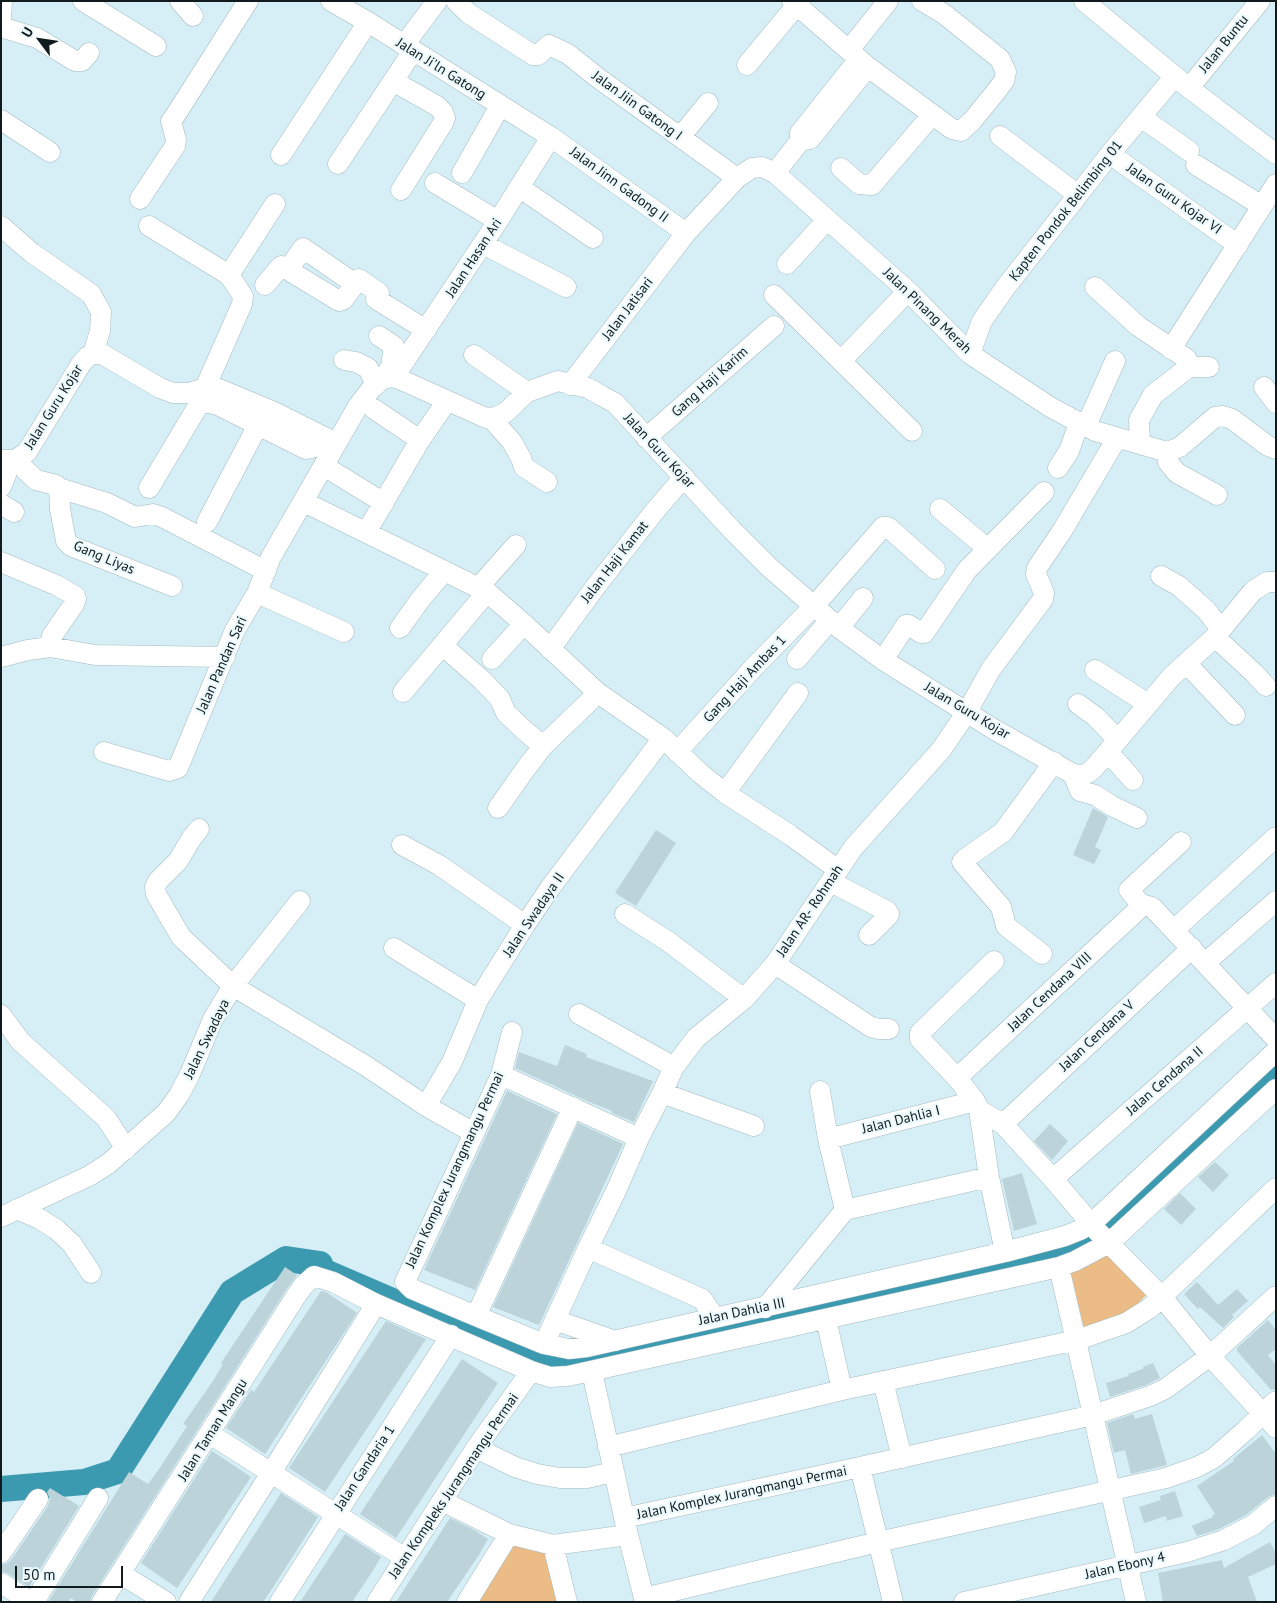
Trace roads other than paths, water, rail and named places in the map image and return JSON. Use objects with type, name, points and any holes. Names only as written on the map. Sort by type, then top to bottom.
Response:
[{"type":"street","points":[[1,21],[2,1]]},
{"type":"street","points":[[83,1],[156,46]]},
{"type":"street","points":[[180,1],[193,16]]},
{"type":"street","points":[[140,199],[175,146],[173,119],[248,1]]},
{"type":"street","name":"Jalan Ji'ln Gatong","points":[[331,1],[368,22],[551,137]]},
{"type":"street","points":[[338,164],[393,81],[408,48],[436,1]]},
{"type":"street","name":"Jalan Jiin Gatong I","points":[[456,1],[468,13],[533,55],[538,55],[549,45],[568,54],[598,78],[737,178]]},
{"type":"street","points":[[686,233],[737,178],[752,168],[762,167],[775,173],[800,141],[800,133],[858,58],[888,1]]},
{"type":"street","points":[[748,65],[796,3],[858,58],[932,115],[952,129],[961,131],[972,121],[1004,81],[1006,72],[1000,59],[940,8],[922,1]]},
{"type":"street","points":[[1084,1],[1182,82],[1273,147]]},
{"type":"street","name":"Jalan Buntu","points":[[1182,82],[1260,1]]},
{"type":"street","points":[[281,155],[368,22]]},
{"type":"street","points":[[1,26],[37,38],[75,61],[82,61],[90,53]]},
{"type":"street","points":[[393,81],[436,106],[443,112],[444,118],[443,124],[401,190]]},
{"type":"street","name":"Kapten Pondok Belimbing 01","points":[[970,354],[982,322],[1011,280],[1141,117],[1182,82]]},
{"type":"street","points":[[681,136],[708,103]]},
{"type":"street","points":[[462,173],[500,106]]},
{"type":"street","points":[[840,168],[859,184],[872,185],[932,115]]},
{"type":"street","points":[[1141,117],[1193,158],[1262,206]]},
{"type":"street","points":[[1,120],[50,152]]},
{"type":"street","points":[[1000,136],[1078,195]]},
{"type":"street","name":"Jalan Hasan Ari","points":[[384,380],[426,330],[551,137]]},
{"type":"street","name":"Jalan Jinn Gadong II","points":[[551,137],[686,233]]},
{"type":"street","name":"Jalan Guru Kojar VI","points":[[1110,154],[1238,245]]},
{"type":"street","name":"Jalan Pinang Merah","points":[[775,173],[908,291],[970,354],[1050,407],[1082,424],[1117,438],[1167,452]]},
{"type":"street","points":[[436,183],[498,221]]},
{"type":"street","points":[[1171,349],[1276,184]]},
{"type":"street","points":[[519,187],[593,238]]},
{"type":"street","points":[[229,274],[275,204]]},
{"type":"street","points":[[787,264],[827,220]]},
{"type":"street","points":[[1,226],[32,253],[91,294],[101,312],[100,330],[93,354]]},
{"type":"street","points":[[148,226],[229,274],[243,296],[243,300],[203,394],[149,488]]},
{"type":"street","name":"Jalan Jatisari","points":[[570,384],[686,233]]},
{"type":"street","points":[[483,244],[566,288]]},
{"type":"street","points":[[265,285],[281,266],[339,301],[343,300],[360,277],[379,293],[376,300],[426,330]]},
{"type":"street","points":[[1095,287],[1138,326],[1187,359],[1188,367]]},
{"type":"street","points":[[841,360],[908,291]]},
{"type":"street","points":[[774,295],[912,431]]},
{"type":"street","name":"Gang Haji Karim","points":[[646,438],[774,326]]},
{"type":"street","points":[[203,394],[218,405],[306,449],[312,448],[330,440],[358,406],[384,380],[391,367],[394,346],[379,336]]},
{"type":"street","name":"Jalan Guru Kojar","points":[[11,463],[28,452],[81,364],[87,357],[93,354],[102,354],[172,393],[203,394],[219,390],[274,412],[330,440]]},
{"type":"street","points":[[474,355],[527,392]]},
{"type":"street","points":[[344,360],[356,362],[384,380],[447,401],[486,418],[491,418],[512,442],[522,458],[524,467],[546,482]]},
{"type":"street","points":[[1058,468],[1069,451],[1115,360]]},
{"type":"street","points":[[1140,443],[1139,420],[1153,395],[1188,367],[1208,367]]},
{"type":"street","name":"Jalan Guru Kojar","points":[[491,418],[510,409],[527,392],[558,381],[588,388],[615,404],[732,530],[769,567],[835,624],[884,660],[966,712],[1073,774]]},
{"type":"street","points":[[1264,387],[1276,403]]},
{"type":"street","points":[[371,524],[420,440],[447,401]]},
{"type":"street","points":[[374,409],[420,440]]},
{"type":"street","points":[[1217,495],[1177,473],[1168,462],[1167,452],[1180,447],[1215,418],[1223,416],[1232,419],[1268,446],[1276,449]]},
{"type":"street","points":[[207,522],[258,425]]},
{"type":"street","name":"Jalan AR- Rohmah","points":[[658,1100],[674,1066],[696,1038],[744,1000],[775,964],[853,848],[941,750],[991,669],[1043,599],[1044,593],[1036,574],[1037,568],[1062,531],[1117,438]]},
{"type":"street","name":"Jalan Pandan Sari","points":[[104,752],[169,771],[178,768],[235,630],[257,593],[271,557],[304,502],[330,440]]},
{"type":"street","points":[[1,488],[11,463],[36,480],[107,503],[135,517],[153,514],[266,571]]},
{"type":"street","points":[[332,471],[384,503]]},
{"type":"street","name":"Jalan Haji Kamat","points":[[550,649],[596,586],[684,477]]},
{"type":"street","name":"Gang Liyas","points":[[59,488],[60,509],[66,541],[71,546],[172,586]]},
{"type":"street","points":[[884,660],[906,625],[924,633],[967,570],[1044,492]]},
{"type":"street","points":[[304,502],[483,590],[524,624],[598,693],[663,738],[724,793],[790,835],[834,875],[887,911],[888,916],[869,935]]},
{"type":"street","points":[[940,509],[988,549]]},
{"type":"street","name":"Gang Haji Ambas 1","points":[[678,752],[756,666],[814,606],[883,527],[888,527],[935,569]]},
{"type":"street","points":[[403,692],[442,645],[516,545]]},
{"type":"street","points":[[1,562],[56,585],[75,596],[74,604],[52,636],[50,647]]},
{"type":"street","points":[[400,628],[444,571]]},
{"type":"street","points":[[1161,576],[1179,586],[1200,606],[1218,633],[1266,686]]},
{"type":"street","points":[[1137,818],[1095,795],[1080,791],[1073,774],[1081,775],[1088,773],[1172,676],[1218,633],[1253,591],[1267,582],[1276,582]]},
{"type":"street","points":[[257,593],[344,632]]},
{"type":"street","points":[[797,659],[863,598]]},
{"type":"street","points":[[492,659],[524,624]]},
{"type":"street","points":[[442,645],[482,680],[500,699],[506,713],[543,746]]},
{"type":"street","points":[[1,656],[50,647],[95,655],[225,657]]},
{"type":"street","points":[[1186,663],[1206,682],[1235,715]]},
{"type":"street","points":[[1095,670],[1148,704]]},
{"type":"street","points":[[498,808],[543,746],[598,693]]},
{"type":"street","points":[[724,793],[798,693]]},
{"type":"street","points":[[1078,704],[1096,717],[1133,780]]},
{"type":"street","name":"Jalan Swadaya II","points":[[426,1106],[452,1062],[478,1000],[525,925],[550,888],[663,738]]},
{"type":"street","points":[[1042,954],[1006,926],[1001,907],[964,867],[962,862],[1002,832],[1054,762]]},
{"type":"street","points":[[199,829],[173,867],[158,881],[155,887],[156,894],[181,937],[233,986],[300,901]]},
{"type":"street","points":[[1174,930],[1276,837]]},
{"type":"street","points":[[1180,842],[1129,890],[1142,906],[1152,907],[1276,1039]]},
{"type":"street","points":[[402,845],[439,865],[525,925]]},
{"type":"street","name":"Jalan Cendana V","points":[[1003,1124],[1198,956],[1276,901]]},
{"type":"street","name":"Jalan Cendana VIII","points":[[957,1078],[1142,906]]},
{"type":"street","points":[[625,914],[669,942],[744,1000]]},
{"type":"street","points":[[394,948],[478,1000]]},
{"type":"street","points":[[994,961],[920,1033],[920,1039],[957,1078],[977,1106],[1003,1124],[1101,1234]]},
{"type":"street","points":[[775,964],[871,1027],[889,1029]]},
{"type":"street","name":"Jalan Cendana II","points":[[1053,1179],[1276,983]]},
{"type":"street","name":"Jalan Swadaya","points":[[9,1213],[89,1176],[108,1164],[166,1113],[179,1095],[213,1019],[233,986],[366,1066],[426,1106],[474,1133]]},
{"type":"street","points":[[579,1014],[674,1066]]},
{"type":"street","points":[[1,1015],[20,1042],[106,1118],[126,1149]]},
{"type":"street","name":"Jalan Komplex Jurangmangu Permai","points":[[406,1278],[501,1075],[512,1032]]},
{"type":"street","points":[[189,1602],[272,1473],[376,1304],[531,1371],[555,1377],[592,1372],[1058,1267],[1075,1261],[1276,1051]]},
{"type":"street","points":[[501,1075],[638,1138]]},
{"type":"street","points":[[1101,1234],[1276,1089]]},
{"type":"street","points":[[820,1090],[828,1139],[845,1210]]},
{"type":"street","points":[[544,1344],[616,1191],[638,1138],[658,1100],[754,1126]]},
{"type":"street","points":[[977,1106],[984,1178],[1005,1252]]},
{"type":"street","name":"Jalan Dahlia I","points":[[828,1139],[977,1106]]},
{"type":"street","points":[[476,1316],[573,1107]]},
{"type":"street","points":[[765,1308],[845,1210],[984,1178]]},
{"type":"street","points":[[608,1447],[842,1390],[1076,1340],[1126,1323],[1150,1308],[1276,1188]]},
{"type":"street","points":[[9,1213],[40,1219],[57,1230],[72,1244],[91,1273]]},
{"type":"street","name":"Jalan Dahlia III","points":[[406,1278],[406,1284],[412,1289],[544,1344],[569,1350],[765,1308],[1005,1252],[1065,1236],[1080,1230],[1101,1234]]},
{"type":"street","name":"Jalan Komplex Jurangmangu Permai","points":[[592,1372],[613,1472],[645,1600],[878,1542],[1166,1478],[1197,1467],[1214,1458],[1246,1430],[1271,1414],[1210,1356],[1161,1296],[1101,1234]]},
{"type":"street","points":[[588,1248],[702,1299],[715,1318]]},
{"type":"street","points":[[1058,1267],[1136,1602]]},
{"type":"street","name":"Jalan Taman Mangu","points":[[102,1602],[304,1285],[314,1276],[333,1282],[376,1304]]},
{"type":"street","name":"Jalan Komplex Jurangmangu Permai","points":[[626,1526],[860,1467],[1092,1415],[1150,1396],[1165,1389],[1210,1356],[1276,1296]]},
{"type":"street","points":[[826,1319],[842,1390]]},
{"type":"street","points":[[555,1320],[615,1341]]},
{"type":"street","name":"Jalan Gandaria 1","points":[[280,1602],[451,1335]]},
{"type":"street","name":"Jalan Kompleks Jurangmangu Permai","points":[[377,1602],[476,1448],[531,1371]]},
{"type":"street","points":[[883,1381],[902,1458]]},
{"type":"street","points":[[210,1434],[405,1558]]},
{"type":"street","points":[[476,1448],[515,1467],[537,1474],[560,1478],[587,1478],[613,1472]]},
{"type":"street","name":"Jalan Komplex Jurangmangu Permai","points":[[860,1467],[893,1602]]},
{"type":"street","points":[[1,1583],[32,1602],[98,1498]]},
{"type":"street","points":[[1,1553],[38,1499]]},
{"type":"street","points":[[442,1501],[510,1534],[553,1545],[626,1526]]},
{"type":"street","name":"Jalan Ebony 4","points":[[964,1602],[1187,1552],[1224,1540],[1253,1525],[1276,1506]]},
{"type":"street","points":[[467,1602],[510,1534]]},
{"type":"street","points":[[553,1545],[568,1602]]},
{"type":"street","points":[[121,1574],[166,1602]]},
{"type":"waterway","points":[[320,1264],[529,1354],[556,1362],[578,1362],[1075,1249],[1086,1244],[1107,1226],[1276,1074]]},
{"type":"waterway","points":[[1,1489],[84,1482],[118,1471],[232,1292],[286,1259],[320,1264]]}]
